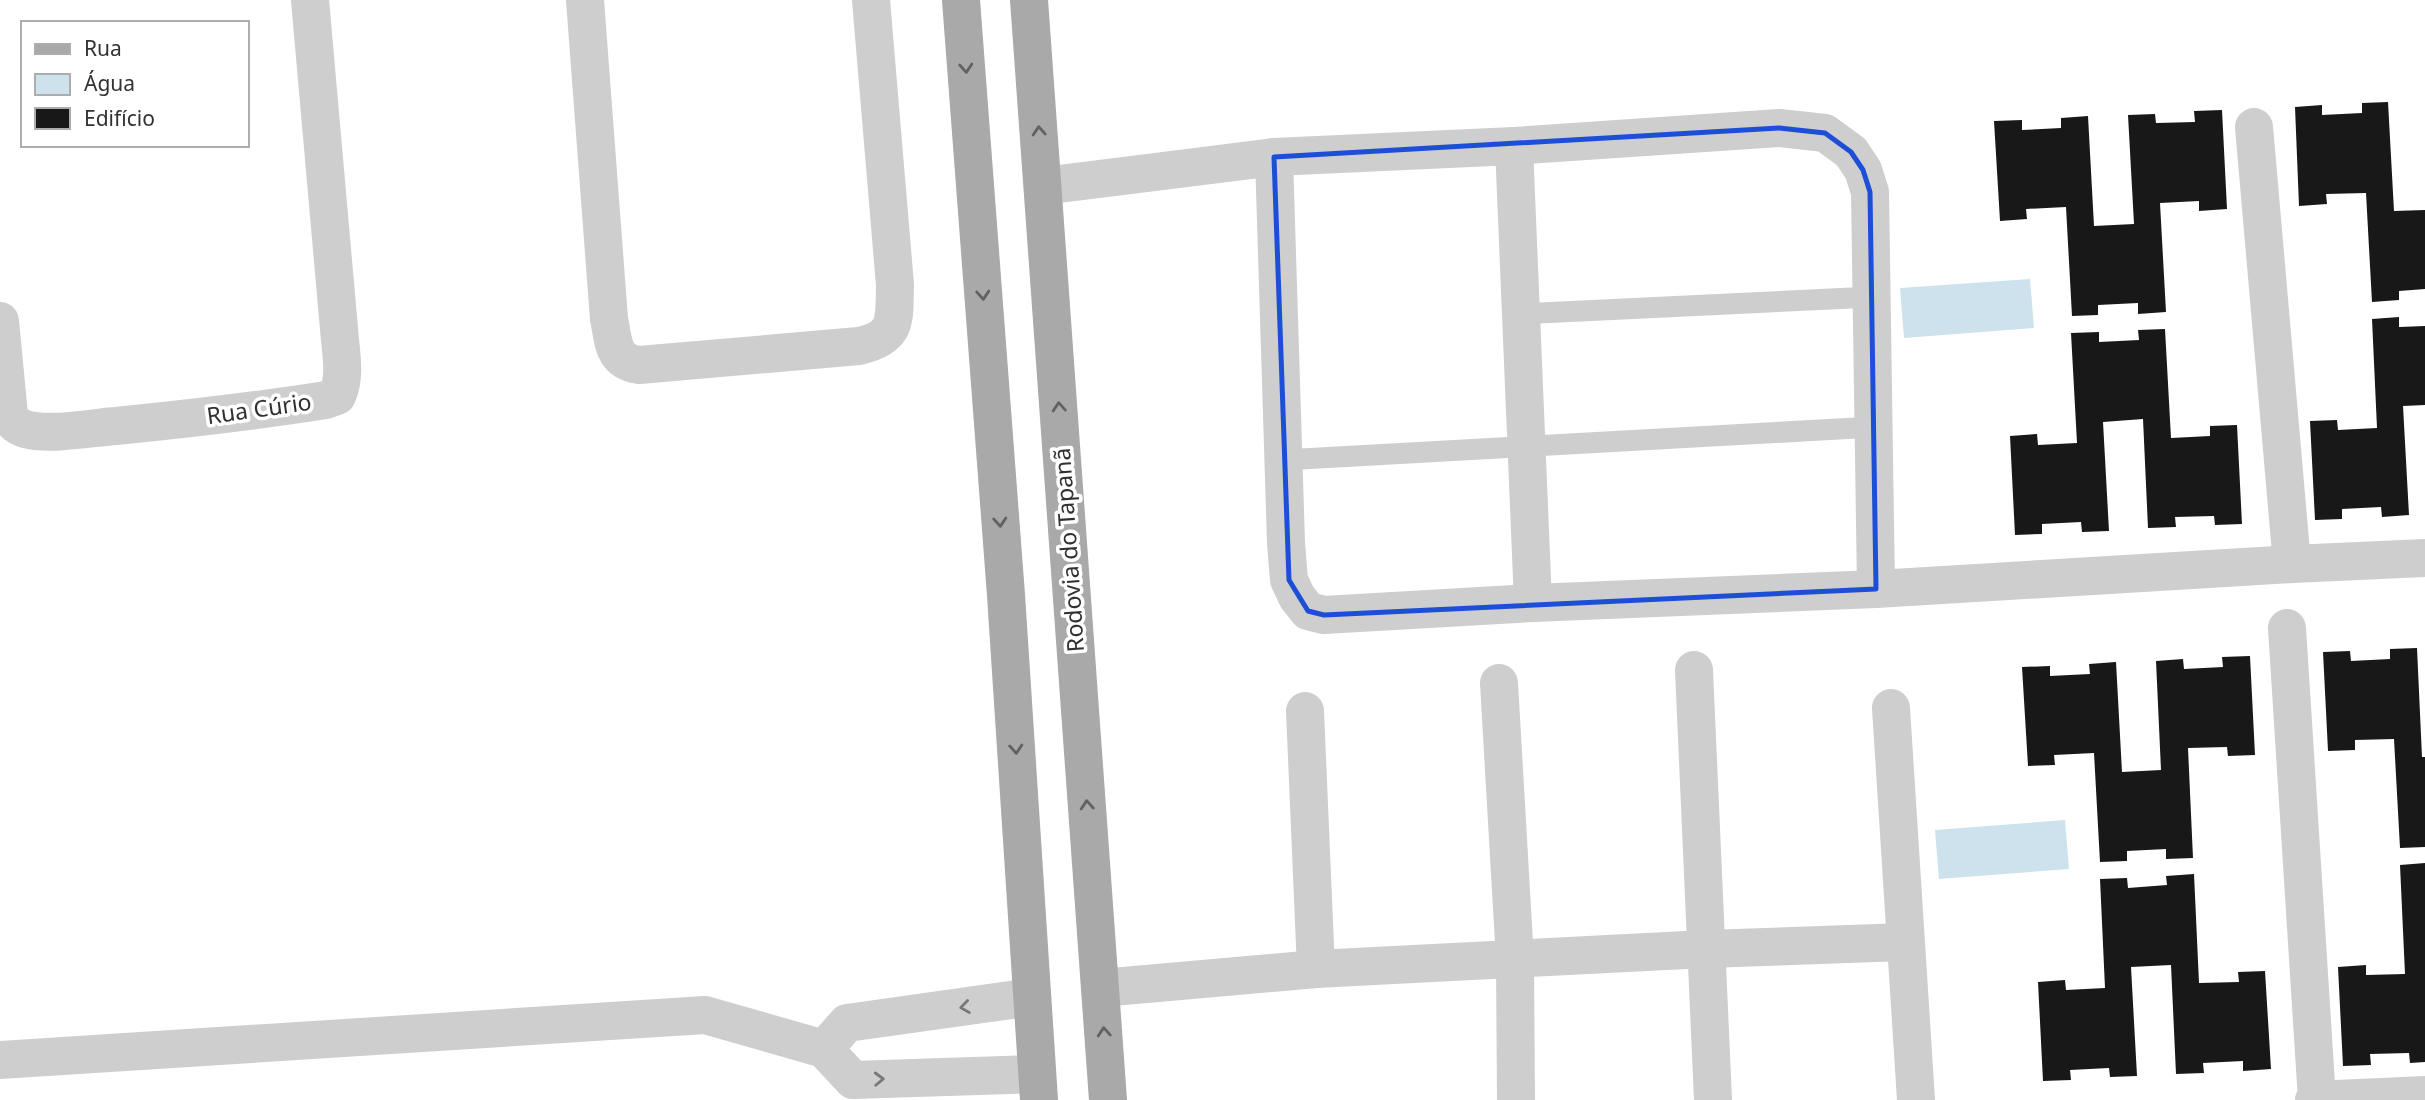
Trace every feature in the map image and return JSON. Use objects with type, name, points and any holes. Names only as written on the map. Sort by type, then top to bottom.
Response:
[{"type":"main road","points":[[961,0],[1006,596],[1038,1087]]},
{"type":"main road","name":"Rodovia do Tapanã","points":[[1029,0],[1108,1100]]},
{"type":"street","name":"Rua Cúrio","points":[[0,321],[9,415],[15,425],[26,429],[44,431],[94,428],[228,415],[337,396],[341,388],[342,373],[340,340],[310,0]]},
{"type":"street","points":[[585,0],[609,319],[619,357],[627,363],[639,365],[859,346],[884,337],[892,328],[895,285],[871,0]]},
{"type":"street","points":[[2254,127],[2292,564]]},
{"type":"street","points":[[1043,186],[1275,157],[1514,146],[1779,128],[1825,133],[1851,152],[1863,170],[1870,192],[1876,589]]},
{"type":"street","points":[[1514,146],[1533,604]]},
{"type":"street","points":[[1275,157],[1286,543],[1289,580],[1308,611],[1324,615],[1355,615],[2425,558]]},
{"type":"street","points":[[2287,628],[2315,1100],[2425,1095]]},
{"type":"street","points":[[1694,670],[1713,1100]]},
{"type":"street","points":[[1499,683],[1515,960],[1516,1100]]},
{"type":"street","points":[[1891,708],[1916,1100]]},
{"type":"street","points":[[1305,711],[1316,969]]},
{"type":"street","points":[[1101,988],[1316,969],[1706,949],[1905,942]]},
{"type":"street","points":[[824,1049],[847,1023],[1032,997]]},
{"type":"street","points":[[0,1060],[705,1015],[824,1049],[853,1080],[1038,1087]]},
{"type":"lane","points":[[1521,314],[1872,298]]},
{"type":"lane","points":[[1283,460],[1874,427]]},
{"type":"highlighted area","points":[[1779,128],[1825,133],[1851,152],[1863,170],[1870,192],[1876,589],[1324,615],[1308,611],[1289,580],[1274,157]]},
{"type":"water","points":[[2030,279],[2034,328],[1904,338],[1900,288]]},
{"type":"water","points":[[2065,820],[2069,869],[1939,879],[1935,830]]},
{"type":"building","points":[[2388,102],[2394,211],[2425,210],[2425,289],[2399,291],[2399,300],[2372,302],[2366,193],[2326,194],[2327,204],[2299,206],[2295,107],[2322,105],[2322,115],[2362,113],[2362,103]]},
{"type":"building","points":[[2222,110],[2227,209],[2199,211],[2199,201],[2160,203],[2166,312],[2138,314],[2138,303],[2098,305],[2098,315],[2072,316],[2066,207],[2026,209],[2027,219],[2000,221],[1994,121],[2022,120],[2022,130],[2061,128],[2061,118],[2088,116],[2094,226],[2134,224],[2128,115],[2155,114],[2156,123],[2195,122],[2194,111]]},
{"type":"building","points":[[2399,317],[2399,327],[2425,326],[2425,405],[2403,406],[2409,515],[2382,517],[2381,507],[2342,509],[2342,519],[2315,520],[2310,421],[2337,420],[2338,430],[2377,428],[2372,319]]},
{"type":"building","points":[[2165,329],[2171,438],[2210,436],[2210,426],[2237,425],[2242,524],[2215,525],[2214,516],[2175,517],[2176,527],[2148,528],[2143,419],[2103,422],[2109,531],[2082,532],[2081,522],[2042,524],[2042,534],[2015,535],[2010,436],[2037,434],[2038,445],[2077,443],[2071,333],[2099,332],[2099,342],[2139,340],[2138,330]]},
{"type":"building","points":[[2417,648],[2422,757],[2425,757],[2425,847],[2400,848],[2394,739],[2355,740],[2355,750],[2328,751],[2323,652],[2350,651],[2351,661],[2390,659],[2390,649]]},
{"type":"building","points":[[2250,656],[2255,755],[2228,756],[2227,747],[2188,748],[2193,858],[2166,859],[2166,849],[2127,851],[2127,861],[2100,862],[2094,753],[2054,755],[2055,765],[2028,766],[2022,667],[2050,666],[2050,676],[2090,674],[2089,664],[2116,662],[2122,772],[2161,770],[2156,661],[2183,659],[2184,669],[2223,667],[2222,657]]},
{"type":"building","points":[[2425,863],[2425,1062],[2410,1063],[2409,1053],[2370,1054],[2371,1065],[2343,1066],[2338,967],[2366,965],[2366,975],[2405,974],[2400,865]]},
{"type":"building","points":[[2194,874],[2199,983],[2239,982],[2238,972],[2265,971],[2271,1069],[2243,1071],[2243,1061],[2203,1063],[2204,1073],[2176,1074],[2171,965],[2131,967],[2137,1076],[2110,1077],[2109,1068],[2070,1070],[2071,1080],[2043,1081],[2038,982],[2065,980],[2066,990],[2105,988],[2100,879],[2127,878],[2128,888],[2167,885],[2166,876]]}]
